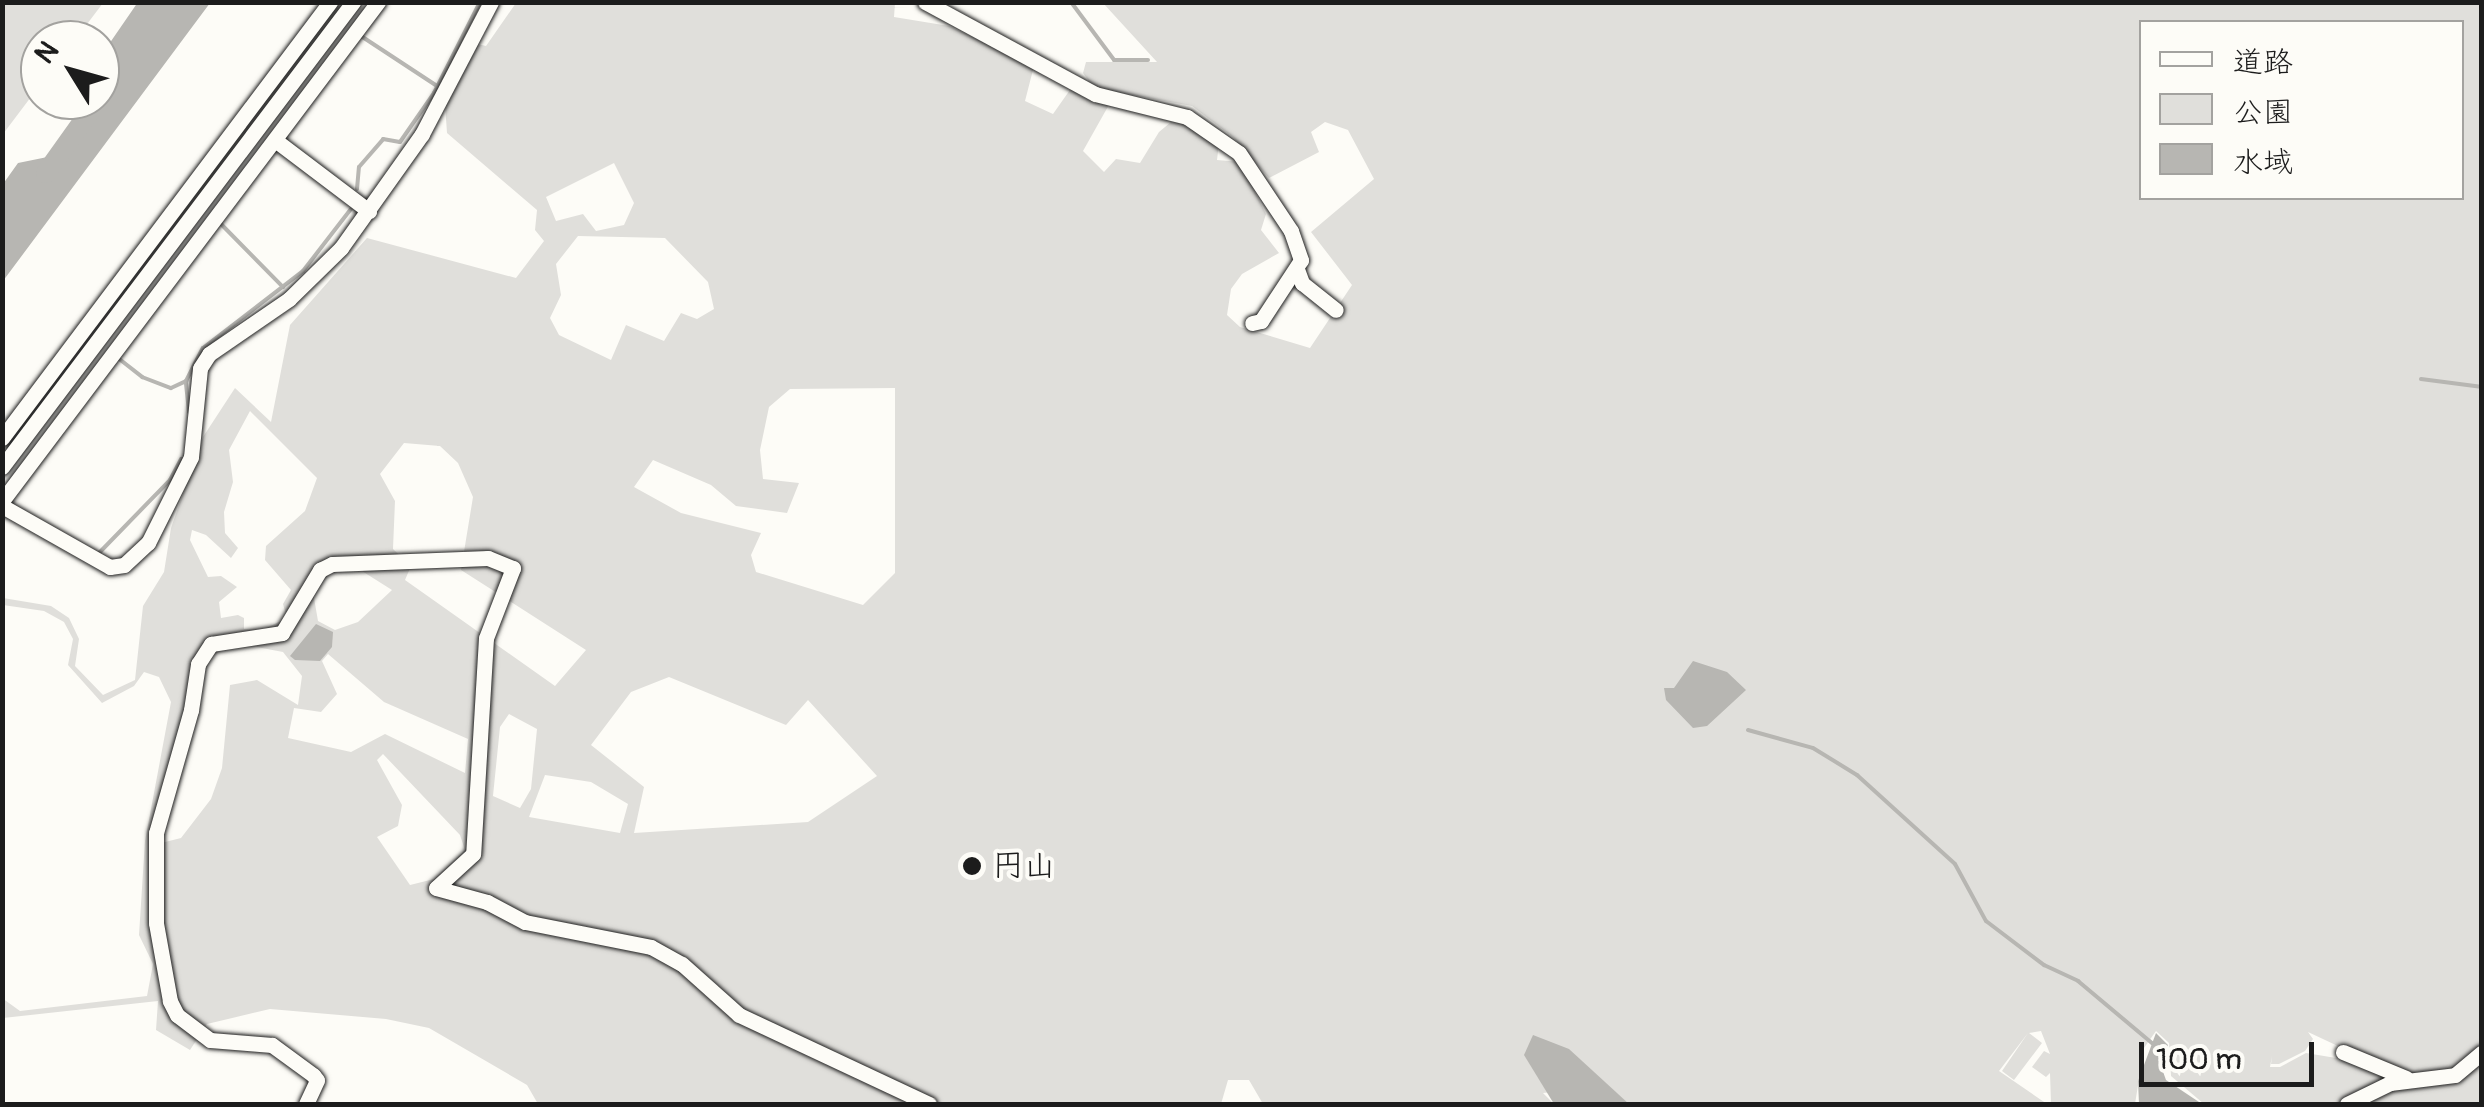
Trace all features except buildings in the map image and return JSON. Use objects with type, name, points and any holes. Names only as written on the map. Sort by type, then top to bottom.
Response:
[{"type":"street","points":[[2,438],[330,2]]},
{"type":"street","points":[[2,468],[352,2]]},
{"type":"street","points":[[378,2],[278,143],[4,506],[92,559],[124,565],[148,543],[182,484],[200,368],[209,354],[289,299],[369,211],[434,114],[470,32],[491,2]]},
{"type":"street","points":[[924,2],[1096,94],[1186,117],[1226,140],[1291,231],[1301,260],[1261,321],[1252,323]]},
{"type":"street","points":[[278,143],[369,211]]},
{"type":"street","points":[[1296,269],[1302,283],[1336,310]]},
{"type":"street","points":[[306,1104],[313,1074],[272,1045],[210,1040],[177,1016],[170,1001],[156,923],[156,833],[191,710],[198,664],[212,644],[282,633],[320,570],[332,564],[488,558],[514,568],[486,638],[473,854],[436,888],[487,902],[524,922],[651,946],[682,964],[739,1014],[929,1104]]},
{"type":"street","points":[[2343,1052],[2415,1081]]},
{"type":"street","points":[[2347,1104],[2371,1090],[2455,1075],[2482,1052]]},
{"type":"green space","points":[[2,3],[103,3],[90,20],[20,20],[20,111],[3,134]]},
{"type":"green space","points":[[516,3],[895,3],[894,17],[949,26],[1034,66],[1025,101],[1053,114],[1072,87],[1110,103],[1083,151],[1104,172],[1116,159],[1140,163],[1159,132],[1171,122],[1184,124],[1219,143],[1217,160],[1240,162],[1266,214],[1261,230],[1279,253],[1242,274],[1231,289],[1227,315],[1240,327],[1310,348],[1352,285],[1311,232],[1374,179],[1348,130],[1325,122],[1311,132],[1319,152],[1269,178],[1233,137],[1192,106],[1094,88],[1083,73],[1086,62],[1157,62],[1103,3],[2481,3],[2481,1104],[2204,1104],[2171,1076],[2169,1043],[2156,1031],[2144,1048],[2135,1104],[2051,1104],[2050,1073],[2046,1077],[2032,1067],[2044,1051],[2050,1054],[2041,1031],[2029,1033],[2042,1043],[2014,1080],[2002,1071],[2028,1033],[1999,1071],[2047,1104],[1629,1104],[1607,1086],[1543,1093],[1554,1104],[1263,1104],[1249,1080],[1228,1080],[1221,1104],[538,1104],[527,1085],[429,1028],[386,1019],[270,1009],[207,1024],[190,1050],[156,1030],[158,1001],[3,1018],[2,998],[20,1011],[147,996],[153,964],[139,935],[145,841],[171,702],[159,677],[144,672],[134,686],[102,703],[68,665],[73,639],[64,622],[44,611],[3,605],[3,598],[51,606],[69,618],[79,639],[75,666],[103,695],[135,680],[143,606],[164,572],[171,528],[203,437],[235,388],[271,422],[290,325],[367,238],[516,278],[544,241],[535,230],[537,210],[447,133],[445,104],[473,43],[486,46]],"holes":[[[614,163],[634,203],[624,225],[596,231],[583,214],[556,221],[546,197]],[[578,236],[665,238],[708,282],[714,309],[697,319],[681,313],[664,341],[626,325],[611,360],[559,335],[550,318],[561,295],[556,264]],[[895,388],[895,573],[863,605],[756,572],[751,555],[761,533],[681,513],[634,487],[653,460],[711,485],[736,506],[787,513],[799,483],[763,479],[760,450],[769,407],[790,389]],[[250,411],[317,478],[305,511],[266,546],[265,560],[291,590],[283,604],[287,618],[262,630],[244,629],[244,618],[238,615],[221,618],[219,602],[237,587],[221,576],[208,577],[190,540],[192,530],[206,535],[231,558],[238,548],[225,533],[224,512],[233,482],[229,450]],[[404,443],[440,446],[458,463],[473,497],[461,570],[586,650],[555,686],[405,580],[411,566],[393,549],[395,501],[380,474]],[[354,566],[392,590],[358,622],[335,630],[318,621],[313,592],[328,571]],[[240,644],[283,652],[302,676],[298,705],[257,680],[230,685],[222,768],[211,799],[181,838],[161,843],[170,783],[211,648]],[[328,654],[384,702],[468,739],[465,773],[385,734],[351,752],[288,738],[294,708],[321,712],[337,694],[322,661]],[[669,677],[786,725],[808,700],[877,776],[808,822],[634,833],[644,787],[591,745],[631,692]],[[509,714],[537,729],[531,789],[520,808],[493,796],[500,727]],[[383,754],[460,835],[465,850],[434,879],[410,885],[377,837],[398,826],[402,805],[377,760]],[[545,775],[591,782],[628,804],[620,833],[529,817]],[[2308,1032],[2340,1047],[2336,1058],[2306,1053],[2280,1067],[2270,1067],[2272,1056],[2271,1064],[2279,1064],[2305,1051],[2313,1039]]]},
{"type":"water","points":[[138,2],[210,3],[3,281],[3,184],[18,163],[72,152],[83,136],[83,120],[120,120],[120,28]]},
{"type":"water","points":[[316,624],[333,632],[332,647],[320,661],[295,660],[290,656]]},
{"type":"water","points":[[1693,661],[1727,672],[1746,690],[1707,726],[1693,728],[1666,700],[1664,688],[1674,688]]},
{"type":"water","points":[[2156,1033],[2168,1045],[2161,1066],[2166,1080],[2202,1104],[2139,1104],[2138,1081]]},
{"type":"water","points":[[1533,1035],[1569,1049],[1629,1104],[1554,1104],[1524,1055]]},
{"type":"waterway","points":[[357,189],[359,167],[383,139],[400,142],[434,93],[480,2]]},
{"type":"waterway","points":[[1071,2],[1114,60],[1148,60]]},
{"type":"waterway","points":[[361,36],[437,86]]},
{"type":"waterway","points":[[46,173],[84,120]]},
{"type":"waterway","points":[[189,412],[186,381],[203,348],[303,271],[351,209]]},
{"type":"waterway","points":[[220,223],[283,287]]},
{"type":"waterway","points":[[118,358],[142,377],[171,388],[186,381]]},
{"type":"waterway","points":[[2421,379],[2482,387]]},
{"type":"waterway","points":[[99,553],[170,480],[181,459]]},
{"type":"waterway","points":[[1748,730],[1813,748],[1857,775],[1955,864],[1986,921],[2044,965],[2078,981],[2153,1044]]},
{"type":"place","name":"円山","points":[[972,866]]}]
